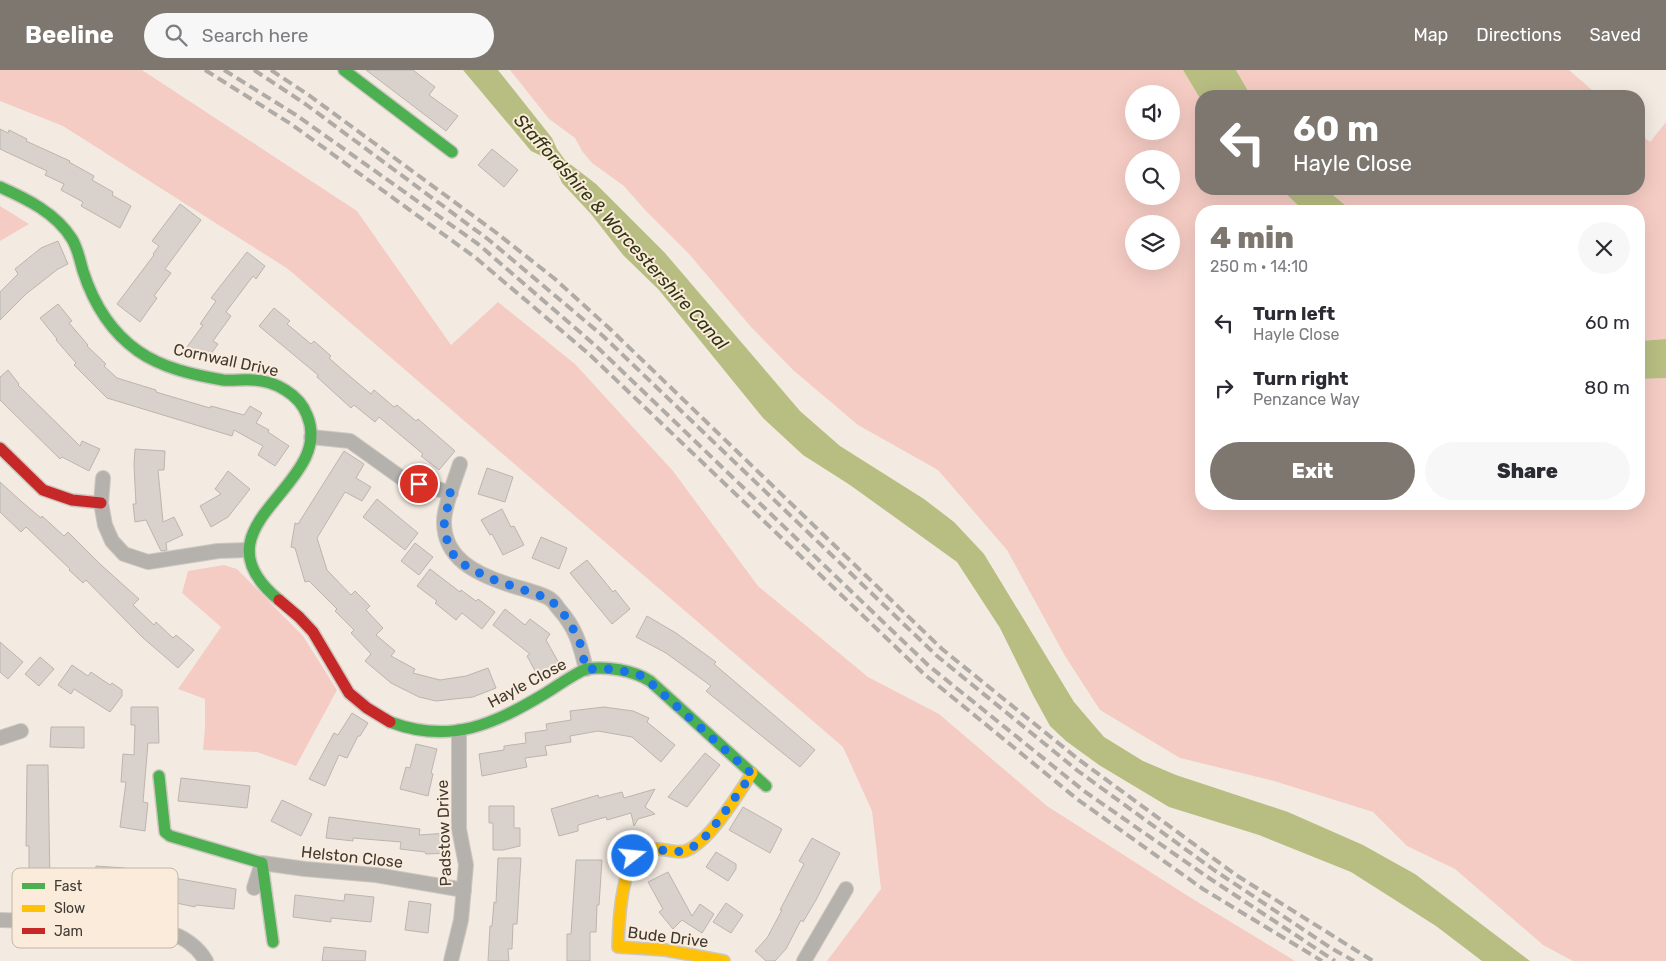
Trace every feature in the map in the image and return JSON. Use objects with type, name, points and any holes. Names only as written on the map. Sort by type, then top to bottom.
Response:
[{"type":"street","points":[[344,70],[452,152]]},
{"type":"street","name":"Cornwall Drive","points":[[0,187],[18,194],[51,214],[72,238],[90,293],[114,329],[137,350],[168,367],[191,373],[228,380],[256,380],[276,385],[294,395],[305,410],[310,423],[311,437],[308,453],[300,470],[257,525],[248,550]]},
{"type":"street","points":[[311,437],[350,441],[403,479],[451,493]]},
{"type":"street","points":[[0,448],[43,490],[72,500],[101,503]]},
{"type":"street","points":[[460,464],[444,522],[447,540],[454,556],[466,566],[489,578],[550,599],[566,617],[579,639],[586,669]]},
{"type":"street","points":[[103,478],[101,503],[105,525],[112,541],[124,554],[148,562],[218,551],[248,550],[249,563],[256,578],[314,632],[339,680],[354,698],[375,713],[404,727],[429,732],[459,731]]},
{"type":"street","name":"Hayle Close","points":[[459,731],[501,718],[586,669],[615,669],[643,676],[766,786]]},
{"type":"street","points":[[0,738],[21,730]]},
{"type":"street","name":"Padstow Drive","points":[[451,961],[461,920],[466,866],[459,829],[459,731]]},
{"type":"street","name":"Bude Drive","points":[[724,961],[665,950],[618,947],[620,907],[626,871],[633,856],[656,849],[672,852],[685,851],[700,843],[752,774]]},
{"type":"street","points":[[159,776],[165,832],[170,836],[262,863]]},
{"type":"street","points":[[254,888],[262,863]]},
{"type":"street","points":[[262,863],[274,942]]},
{"type":"street","name":"Helston Close","points":[[262,863],[305,870],[376,875],[464,890]]},
{"type":"street","points":[[804,961],[846,889]]},
{"type":"street","points":[[178,937],[201,952],[206,961]]},
{"type":"shaded area","points":[[0,70],[142,70],[357,211],[451,345],[498,302],[575,364],[673,471],[758,586],[868,677],[939,714],[1047,806],[1188,896],[1295,961],[827,961],[881,889],[872,811],[843,747],[288,269],[63,126],[0,101]]},
{"type":"shaded area","points":[[510,70],[1183,70],[1195,90],[1195,195],[1287,195],[1298,205],[1195,205],[1195,510],[1645,510],[1645,379],[1666,378],[1666,961],[1573,961],[1543,945],[1455,869],[1407,846],[1373,812],[1274,781],[1180,758],[1100,710],[1065,656],[1007,550],[938,470],[858,425],[793,370],[751,327],[689,254],[624,186],[592,163],[582,151],[575,138],[549,119]]},
{"type":"shaded area","points":[[1236,70],[1569,70],[1592,90],[1248,90]]},
{"type":"shaded area","points":[[1666,122],[1666,339],[1645,341],[1645,205],[1345,205],[1333,195],[1645,195],[1645,138],[1650,142]]},
{"type":"shaded area","points":[[0,206],[29,224],[0,241]]},
{"type":"shaded area","points":[[224,565],[237,569],[303,636],[337,690],[296,766],[257,752],[203,750],[205,699],[178,689],[221,627],[182,593],[188,571]]},
{"type":"water","name":"Staffordshire & Worcestershire Canal","points":[[463,70],[498,70],[552,138],[565,160],[596,184],[665,253],[800,411],[840,446],[924,499],[954,522],[984,554],[1074,702],[1104,737],[1143,761],[1176,775],[1288,812],[1363,845],[1415,874],[1530,961],[1482,961],[1436,926],[1351,872],[1259,835],[1169,807],[1099,765],[1066,741],[1050,726],[1000,628],[957,562],[850,485],[803,455],[763,418],[659,290],[623,255],[591,214],[562,183],[555,167],[546,158],[531,151]]},
{"type":"water","points":[[1183,70],[1236,70],[1248,90],[1195,90]]},
{"type":"water","points":[[1287,195],[1333,195],[1345,205],[1298,205]]},
{"type":"water","points":[[1666,339],[1666,378],[1645,379],[1645,341]]},
{"type":"building","points":[[366,70],[413,70],[435,87],[429,95],[458,116],[446,131]]},
{"type":"building","points":[[0,129],[8,133],[9,130],[27,139],[26,141],[70,161],[94,176],[92,180],[113,192],[112,195],[131,206],[120,228],[81,206],[83,202],[61,190],[64,184],[45,175],[47,171],[0,149]]},
{"type":"building","points":[[492,149],[518,170],[504,187],[478,165]]},
{"type":"building","points":[[180,204],[201,220],[165,269],[171,273],[154,296],[157,298],[140,322],[117,304],[154,255],[159,246],[152,241]]},
{"type":"building","points":[[58,241],[68,264],[58,269],[26,294],[0,320],[0,292],[18,274],[15,269],[41,248]]},
{"type":"building","points":[[247,252],[265,266],[256,279],[253,276],[226,312],[231,316],[213,341],[218,344],[206,361],[187,347],[203,325],[200,324],[216,301],[211,298]]},
{"type":"building","points":[[58,304],[72,321],[69,323],[87,346],[106,364],[104,366],[117,378],[210,408],[211,406],[244,415],[250,406],[262,413],[256,423],[269,430],[268,432],[289,446],[275,466],[258,455],[263,446],[234,430],[232,436],[107,398],[74,365],[76,363],[40,318]]},
{"type":"building","points":[[274,308],[290,321],[287,324],[311,344],[314,341],[331,356],[329,358],[371,394],[374,390],[394,407],[397,405],[416,421],[418,419],[455,451],[439,470],[379,417],[375,422],[354,405],[351,408],[317,377],[318,375],[259,326]]},
{"type":"building","points":[[8,370],[18,385],[80,446],[82,441],[100,449],[89,471],[62,457],[60,459],[0,400],[0,377]]},
{"type":"building","points":[[135,449],[165,451],[164,470],[158,470],[163,522],[174,517],[183,535],[166,543],[167,550],[161,551],[146,520],[135,522],[133,504],[136,504]]},
{"type":"building","points":[[344,451],[364,464],[356,478],[371,487],[362,501],[345,492],[317,538],[327,570],[351,595],[355,591],[370,606],[366,610],[383,628],[376,635],[395,651],[391,656],[415,669],[413,673],[440,680],[466,676],[488,668],[496,688],[473,697],[436,701],[419,697],[391,683],[365,661],[371,654],[351,633],[354,630],[335,611],[337,609],[309,581],[305,582],[295,548],[291,547],[295,523],[298,524]]},
{"type":"building","points":[[487,468],[513,477],[505,502],[478,494]]},
{"type":"building","points":[[228,471],[250,489],[228,517],[211,527],[200,506],[221,494],[215,489]]},
{"type":"building","points":[[0,482],[64,536],[68,532],[139,599],[133,605],[154,625],[156,622],[173,638],[176,635],[194,650],[178,668],[142,637],[86,580],[83,583],[26,527],[21,532],[0,512]]},
{"type":"building","points":[[377,499],[418,533],[405,550],[363,517]]},
{"type":"building","points":[[502,509],[511,527],[514,526],[524,545],[503,555],[492,534],[490,535],[481,520]]},
{"type":"building","points":[[541,537],[567,548],[559,569],[532,558]]},
{"type":"building","points":[[415,543],[433,557],[419,575],[401,561]]},
{"type":"building","points":[[587,560],[613,592],[615,590],[630,609],[612,624],[570,573]]},
{"type":"building","points":[[430,569],[460,592],[461,590],[476,601],[478,599],[495,612],[482,629],[462,613],[456,620],[435,603],[437,601],[417,586]]},
{"type":"building","points":[[505,609],[525,625],[530,619],[550,634],[546,640],[560,665],[539,678],[527,656],[530,654],[493,625]]},
{"type":"building","points":[[647,616],[676,633],[716,662],[714,664],[815,750],[800,767],[706,691],[711,686],[666,653],[636,637]]},
{"type":"building","points":[[0,642],[23,662],[8,679],[0,672]]},
{"type":"building","points":[[40,657],[54,669],[39,686],[25,674]]},
{"type":"building","points":[[72,665],[88,676],[91,672],[110,685],[112,683],[122,690],[122,696],[110,712],[74,689],[71,694],[58,685]]},
{"type":"building","points":[[131,707],[158,707],[159,743],[148,743],[143,802],[148,803],[145,831],[120,827],[126,782],[121,782],[123,754],[134,755],[135,725],[131,725]]},
{"type":"building","points":[[604,707],[633,711],[649,718],[647,722],[675,745],[661,762],[632,737],[598,731],[570,736],[571,742],[545,746],[547,755],[525,758],[527,767],[482,776],[479,754],[504,750],[504,746],[526,743],[525,733],[547,730],[546,724],[571,720],[570,711]]},
{"type":"building","points":[[352,713],[368,723],[360,736],[358,736],[347,758],[339,755],[325,786],[309,779],[334,733],[338,735]]},
{"type":"building","points":[[51,727],[84,727],[84,748],[50,747]]},
{"type":"building","points":[[416,744],[437,749],[428,796],[400,789],[406,767],[410,768]]},
{"type":"building","points":[[705,753],[720,765],[687,807],[668,797]]},
{"type":"building","points":[[27,765],[48,765],[50,868],[29,868],[29,846],[26,846]]},
{"type":"building","points":[[181,778],[250,786],[247,808],[178,801]]},
{"type":"building","points":[[655,789],[645,807],[655,814],[638,819],[634,826],[631,813],[607,820],[606,817],[578,825],[578,831],[559,836],[551,809],[598,795],[599,798],[622,792],[624,798]]},
{"type":"building","points":[[282,800],[312,814],[301,836],[271,821]]},
{"type":"building","points":[[489,806],[514,806],[514,828],[520,828],[520,846],[493,850],[493,823],[489,823]]},
{"type":"building","points":[[743,807],[782,829],[770,853],[729,830]]},
{"type":"building","points":[[329,817],[420,829],[419,835],[448,833],[450,853],[426,854],[425,852],[400,849],[401,842],[353,838],[353,841],[326,838]]},
{"type":"building","points":[[812,838],[840,853],[816,900],[803,922],[801,920],[786,949],[775,961],[766,961],[755,951],[767,938],[782,910],[780,910],[804,864],[799,861]]},
{"type":"building","points":[[716,852],[736,864],[736,869],[728,881],[706,867]]},
{"type":"building","points":[[498,858],[521,858],[517,924],[513,924],[512,949],[508,949],[509,961],[488,961],[490,926],[492,926],[494,902],[496,903]]},
{"type":"building","points":[[576,860],[602,860],[596,932],[590,932],[590,961],[567,961],[567,934],[571,934]]},
{"type":"building","points":[[96,866],[125,868],[96,868]]},
{"type":"building","points":[[668,872],[692,916],[700,904],[714,914],[702,933],[682,920],[673,929],[659,912],[663,909],[648,882]]},
{"type":"building","points":[[178,879],[236,889],[234,909],[196,905],[195,907],[178,903]]},
{"type":"building","points":[[345,894],[374,897],[371,922],[331,918],[331,922],[293,917],[295,895],[344,901]]},
{"type":"building","points":[[409,901],[431,904],[428,933],[405,930]]},
{"type":"building","points":[[726,903],[743,915],[731,933],[713,922]]},
{"type":"building","points":[[324,947],[366,951],[365,961],[322,961]]},
{"type":"railway","points":[[205,70],[291,124],[476,258],[589,354],[924,674],[1077,799],[1203,889],[1322,961]]},
{"type":"railway","points":[[224,70],[296,115],[478,244],[596,346],[929,666],[1084,791],[1209,878],[1335,961]]},
{"type":"railway","points":[[254,70],[304,103],[489,240],[603,336],[937,656],[1078,771],[1214,870],[1331,948],[1354,961]]},
{"type":"railway","points":[[271,70],[310,96],[494,231],[555,279],[609,328],[942,649],[1078,759],[1236,875],[1373,961]]},
{"type":"traffic: fast","points":[[344,70],[452,152]]},
{"type":"traffic: fast","points":[[0,187],[40,208],[65,230],[76,247],[87,283],[104,315],[119,335],[138,351],[157,362],[190,373],[223,380],[249,380],[270,383],[292,395],[303,408],[307,415],[311,440],[302,463],[256,527],[249,549],[255,573],[279,600]]},
{"type":"traffic: fast","points":[[390,722],[412,729],[433,732],[471,728],[508,714],[586,669],[619,670],[636,674],[650,681],[766,786]]},
{"type":"traffic: fast","points":[[159,776],[165,832],[170,836],[262,863],[273,942]]},
{"type":"traffic: slow","points":[[724,961],[665,950],[618,947],[621,901],[633,856],[655,849],[681,852],[694,846],[704,838],[722,817],[752,773]]},
{"type":"traffic: jam","points":[[0,448],[43,490],[72,500],[101,503]]},
{"type":"traffic: jam","points":[[279,600],[313,632],[349,693],[367,708],[390,722]]},
{"type":"route","points":[[419,484],[451,493],[444,522],[447,540],[454,556],[466,566],[489,578],[550,599],[566,617],[579,639],[586,669],[615,669],[643,676],[752,774],[700,843],[685,851],[672,852],[656,849],[633,856]]}]
